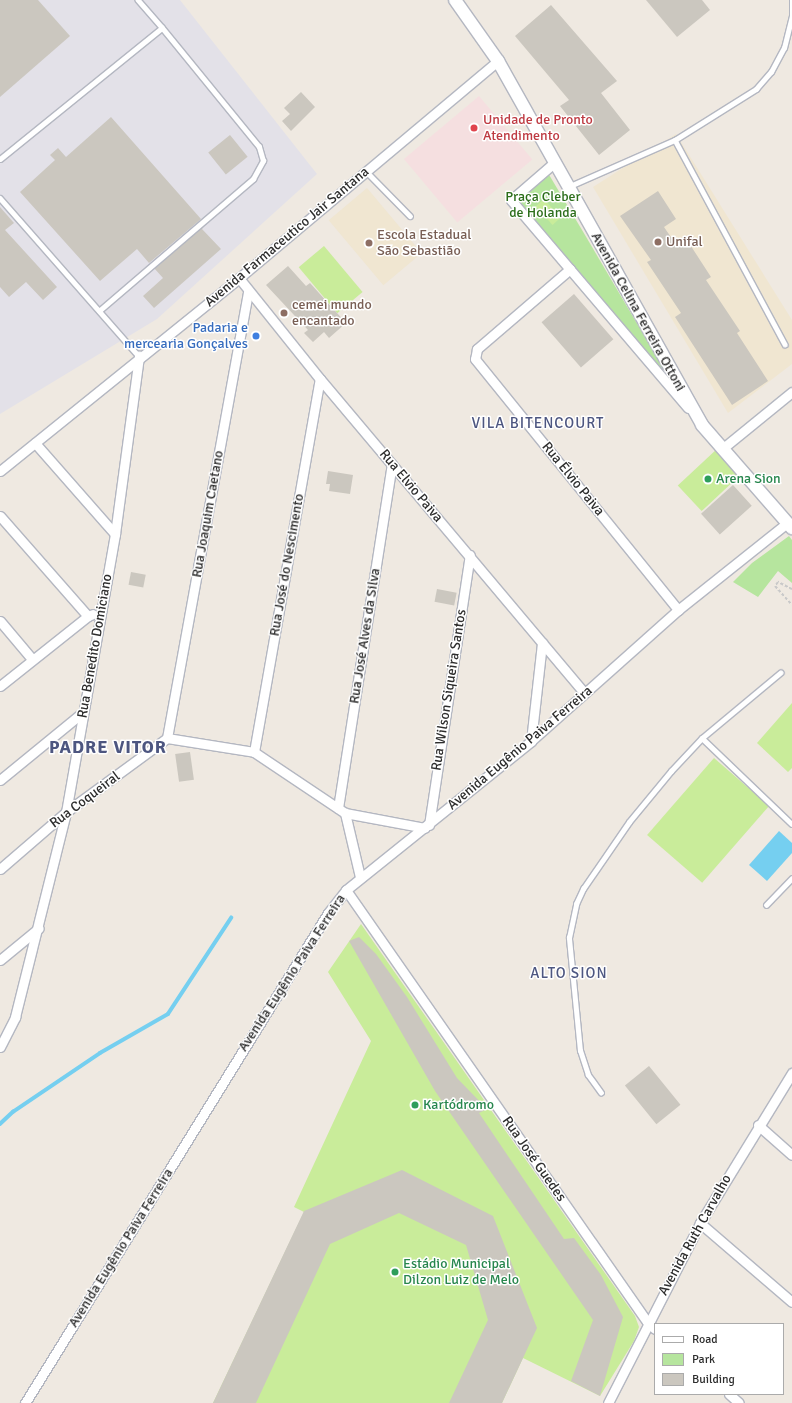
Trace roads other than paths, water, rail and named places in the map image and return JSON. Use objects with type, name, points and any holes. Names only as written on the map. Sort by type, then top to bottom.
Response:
[{"type":"street","name":"Avenida Celina Ferreira Ottoni","points":[[455,0],[498,61],[702,425],[790,525]]},
{"type":"street","name":"Avenida Farmaceutico Jair Santana","points":[[0,471],[139,356],[239,278],[498,61]]},
{"type":"street","points":[[555,162],[511,200],[702,425]]},
{"type":"street","name":"Rua Élvio Paiva","points":[[570,269],[477,349],[475,359],[678,610]]},
{"type":"street","name":"Rua Elvio Paiva","points":[[239,278],[320,379],[470,555],[584,693]]},
{"type":"street","name":"Rua Joaquim Caetano","points":[[167,738],[248,291]]},
{"type":"street","name":"Rua Benedito Domiciano","points":[[0,1047],[15,1017],[39,928],[66,812],[115,534],[139,356]]},
{"type":"street","name":"Rua José do Nescimento","points":[[254,752],[320,379]]},
{"type":"street","points":[[722,449],[792,392]]},
{"type":"street","points":[[35,443],[115,534]]},
{"type":"street","name":"Rua José Alves da Silva","points":[[341,811],[392,464]]},
{"type":"street","points":[[0,516],[88,616]]},
{"type":"street","name":"Avenida Eugênio Paiva Ferreira","points":[[25,1403],[324,919],[346,890],[360,877],[427,826],[531,742],[678,610],[790,525]]},
{"type":"street","name":"Rua Wilson Siqueira Santos","points":[[427,826],[470,555]]},
{"type":"street","points":[[0,686],[32,659],[88,616],[101,612]]},
{"type":"street","points":[[0,621],[32,659]]},
{"type":"street","points":[[531,742],[542,643]]},
{"type":"street","points":[[0,780],[83,712]]},
{"type":"street","points":[[167,738],[254,752],[341,811],[427,826]]},
{"type":"street","name":"Rua Coqueiral","points":[[0,869],[66,812],[167,738]]},
{"type":"street","points":[[341,811],[360,877]]},
{"type":"street","name":"Rua José Guedes","points":[[346,890],[652,1326]]},
{"type":"street","points":[[0,960],[39,928]]},
{"type":"street","name":"Avenida Ruth Carvalho","points":[[608,1403],[652,1326],[700,1223],[758,1125],[792,1073]]},
{"type":"street","points":[[758,1125],[792,1155]]},
{"type":"street","points":[[700,1223],[792,1302]]},
{"type":"street","points":[[730,1395],[739,1403]]},
{"type":"lane","points":[[99,311],[253,179],[263,161],[259,147],[138,0]]},
{"type":"lane","points":[[568,187],[675,140],[756,89],[771,72],[784,48],[792,16],[792,0]]},
{"type":"lane","points":[[0,159],[162,28]]},
{"type":"lane","points":[[675,140],[785,344]]},
{"type":"lane","points":[[366,171],[410,216]]},
{"type":"lane","points":[[0,198],[139,356]]},
{"type":"lane","points":[[601,1093],[588,1075],[580,1051],[569,938],[576,904],[583,889],[629,822],[671,771],[702,738],[780,673]]},
{"type":"lane","points":[[702,738],[792,824]]},
{"type":"lane","points":[[766,905],[792,878]]},
{"type":"water","points":[[779,831],[792,843],[792,853],[767,881],[749,865]]},
{"type":"waterway","points":[[0,1124],[13,1112],[100,1053],[168,1014],[231,918]]},
{"type":"place","name":"Unidade de Pronto Atendimento","points":[[474,128]]},
{"type":"place","name":"Unifal","points":[[658,242]]},
{"type":"place","name":"Escola Estadual São Sebastião","points":[[369,243]]},
{"type":"place","name":"cemei mundo encantado","points":[[284,313]]},
{"type":"place","name":"Padaria e mercearia Gonçalves","points":[[256,336]]},
{"type":"place","name":"Arena Sion","points":[[708,479]]},
{"type":"place","name":"Kartódromo","points":[[415,1105]]},
{"type":"place","name":"Estádio Municipal Dilzon Luiz de Melo","points":[[395,1272]]},
{"type":"district","name":"VILA BITENCOURT","points":[[538,424]]},
{"type":"district","name":"PADRE VITOR","points":[[108,747]]},
{"type":"district","name":"ALTO SION","points":[[569,974]]},
{"type":"park label","name":"Praça Cleber de Holanda","points":[[543,206]]}]
